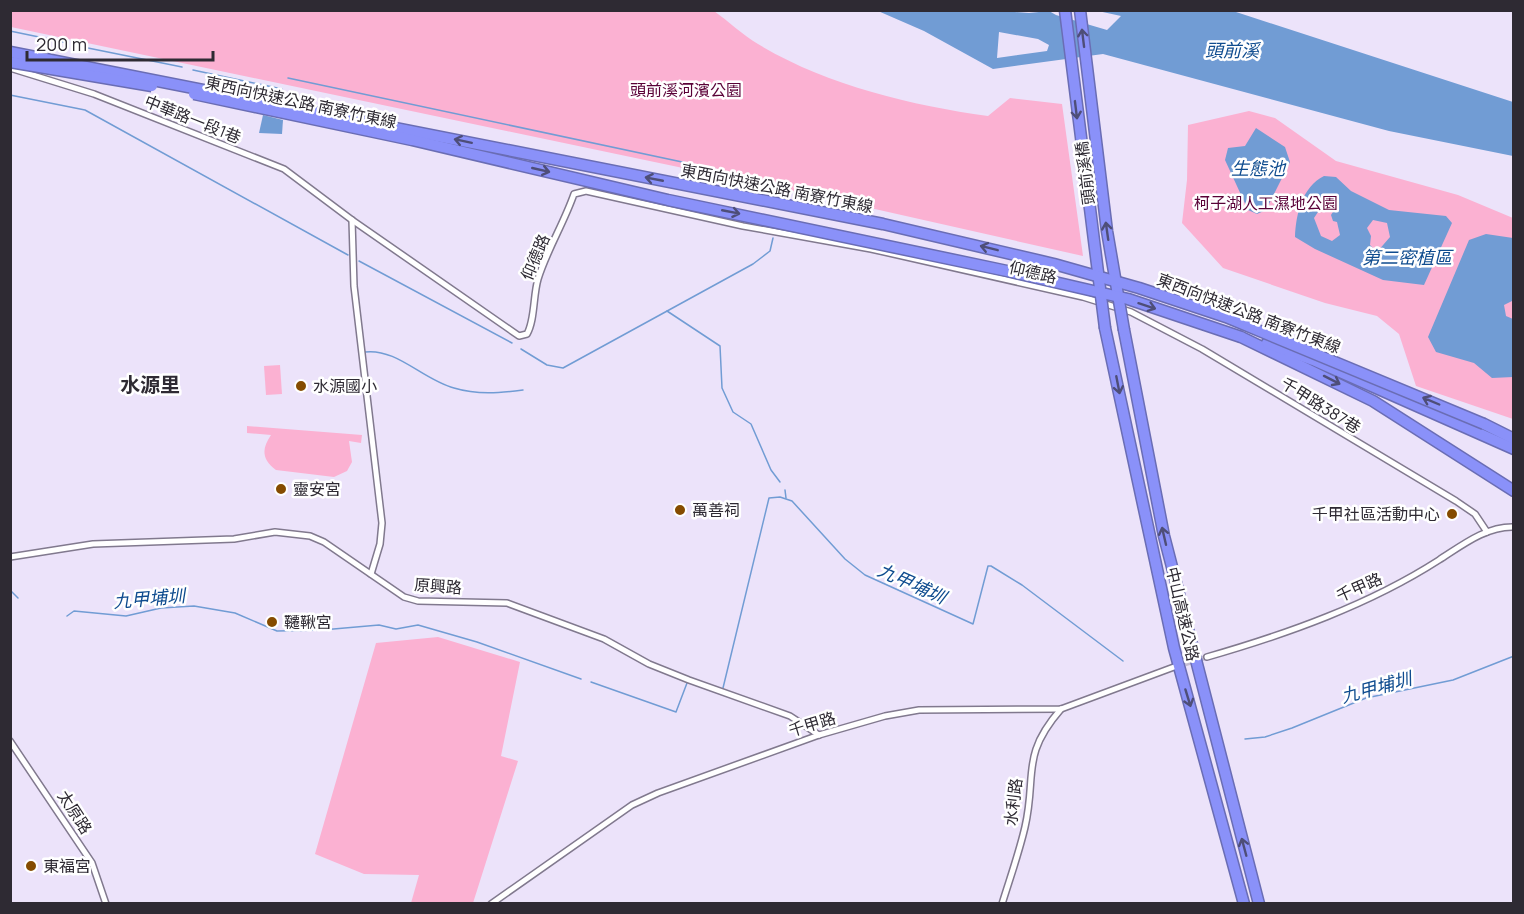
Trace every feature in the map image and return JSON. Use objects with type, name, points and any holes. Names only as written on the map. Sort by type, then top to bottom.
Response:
[{"type":"highway","name":"頭前溪橋","points":[[1065,10],[1105,328]]},
{"type":"highway","name":"頭前溪橋","points":[[1080,10],[1107,231],[1124,330]]},
{"type":"highway","name":"東西向快速公路 南寮竹東線","points":[[10,52],[872,222],[1054,264],[1226,316],[1514,437]]},
{"type":"highway","name":"東西向快速公路 南寮竹東線","points":[[10,62],[174,90],[412,140],[668,200],[914,250],[1128,299],[1241,337],[1269,343],[1313,360],[1514,449]]},
{"type":"highway","name":"中山高速公路","points":[[1105,328],[1174,648],[1243,903]]},
{"type":"highway","name":"中山高速公路","points":[[1124,330],[1164,536],[1259,903]]},
{"type":"highway","points":[[1241,337],[1373,401],[1514,491]]},
{"type":"street","name":"中華路一段1巷","points":[[10,68],[94,94],[284,169],[352,220]]},
{"type":"street","name":"仰德路","points":[[352,220],[519,336],[527,334],[530,328],[532,302],[538,278],[561,231],[574,194],[581,190],[743,226],[871,249],[1083,297],[1131,312]]},
{"type":"street","points":[[352,220],[354,286],[382,523],[380,544],[371,574]]},
{"type":"street","name":"千甲路387巷","points":[[1131,312],[1202,349],[1456,501],[1475,514],[1487,532]]},
{"type":"street","name":"千甲路","points":[[1207,657],[1346,608],[1408,578],[1487,532],[1514,527]]},
{"type":"street","name":"原興路","points":[[10,557],[93,544],[234,539],[282,532],[317,538],[393,591],[410,599],[507,603],[604,639],[649,664],[689,680],[790,716],[819,735]]},
{"type":"street","name":"千甲路","points":[[491,903],[632,805],[669,788],[819,735],[885,716],[919,710],[1061,709],[1174,667]]},
{"type":"street","name":"水利路","points":[[1002,903],[1026,826],[1034,750],[1042,733],[1061,709]]},
{"type":"street","name":"太原路","points":[[10,741],[92,863],[106,903]]},
{"type":"green space","name":"頭前溪河濱公園","points":[[10,11],[714,11],[752,40],[784,58],[840,82],[899,99],[988,116],[1010,98],[1062,104],[1083,256],[826,198],[11,27]]},
{"type":"green space","name":"柯子湖人工濕地公園","points":[[1249,111],[1275,118],[1336,161],[1458,195],[1513,218],[1513,419],[1416,386],[1399,334],[1377,316],[1325,303],[1223,268],[1182,223],[1187,180],[1188,125]]},
{"type":"green space","points":[[280,365],[282,394],[266,395],[264,366]]},
{"type":"green space","points":[[247,426],[362,435],[361,443],[349,441],[352,462],[347,471],[334,477],[276,470],[265,458],[264,453],[271,435],[247,433]]},
{"type":"green space","points":[[438,637],[520,662],[501,756],[518,761],[473,903],[411,903],[419,875],[364,874],[315,854],[376,643]]},
{"type":"water","name":"頭前溪","points":[[988,10],[1029,13],[1049,11],[1107,30],[1121,16],[1098,11],[1233,11],[1513,102],[1513,156],[1389,131],[1103,54],[993,69],[924,31],[878,11]],"holes":[[[999,32],[1038,39],[1049,45],[1047,51],[997,58]]]},
{"type":"water","points":[[263,115],[283,120],[282,134],[259,133]]},
{"type":"water","name":"生態池","points":[[1256,128],[1285,147],[1290,162],[1266,210],[1257,214],[1248,210],[1225,160],[1228,148],[1245,146]]},
{"type":"water","name":"第二密植區","points":[[1324,176],[1336,177],[1351,191],[1389,210],[1446,216],[1452,223],[1424,285],[1383,280],[1315,249],[1295,237],[1299,210],[1305,194],[1316,181]],"holes":[[[1333,202],[1336,207],[1331,215],[1333,221],[1337,222],[1340,235],[1332,241],[1321,236],[1314,218],[1320,209],[1326,209]],[[1373,220],[1387,223],[1390,237],[1377,252],[1370,245],[1371,236],[1367,228]]]},
{"type":"water","points":[[1486,234],[1513,238],[1513,297],[1512,301],[1504,305],[1506,316],[1513,319],[1513,377],[1492,378],[1474,363],[1436,352],[1428,337],[1469,240]]},
{"type":"waterway","points":[[10,31],[68,43]]},
{"type":"waterway","points":[[78,46],[182,67]]},
{"type":"waterway","points":[[193,70],[282,89]]},
{"type":"waterway","points":[[288,78],[715,169]]},
{"type":"waterway","points":[[10,95],[85,110],[348,255]]},
{"type":"waterway","points":[[726,172],[784,186]]},
{"type":"waterway","points":[[521,349],[547,365],[563,368],[753,264],[770,251],[773,238]]},
{"type":"waterway","points":[[359,261],[512,343]]},
{"type":"waterway","points":[[667,311],[720,346],[722,388],[733,412],[751,424],[771,470],[780,482]]},
{"type":"waterway","points":[[365,352],[388,355],[443,384],[471,392],[523,390]]},
{"type":"waterway","points":[[785,490],[786,498]]},
{"type":"waterway","name":"九甲埔圳","points":[[723,688],[769,498],[780,497],[792,501],[845,559],[865,575],[973,624],[988,566],[991,566],[1022,585],[1123,661]]},
{"type":"waterway","name":"九甲埔圳","points":[[10,590],[18,598]]},
{"type":"waterway","points":[[67,616],[74,611],[126,616],[161,608],[194,606],[235,613],[277,631],[379,625],[396,629],[418,625],[477,642],[581,679]]},
{"type":"waterway","name":"九甲埔圳","points":[[1245,739],[1265,737],[1292,728],[1366,698],[1453,680],[1514,656]]},
{"type":"waterway","points":[[591,682],[676,712],[687,683]]},
{"type":"tunnel","points":[[1178,666],[1207,657]]},
{"type":"place","name":"水源國小","points":[[301,386]]},
{"type":"place","name":"靈安宮","points":[[281,489]]},
{"type":"place","name":"萬善祠","points":[[680,510]]},
{"type":"place","name":"千甲社區活動中心","points":[[1452,514]]},
{"type":"place","name":"韆鞦宮","points":[[272,622]]},
{"type":"place","name":"東福宮","points":[[31,866]]},
{"type":"district","name":"水源里","points":[[150,384]]}]
